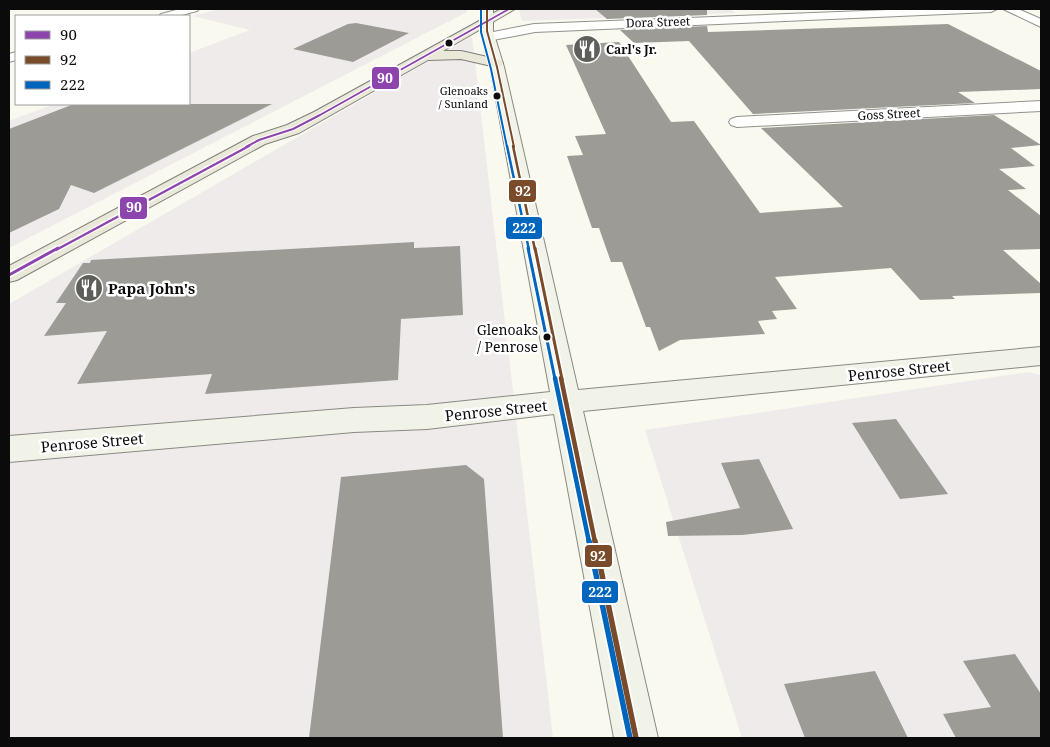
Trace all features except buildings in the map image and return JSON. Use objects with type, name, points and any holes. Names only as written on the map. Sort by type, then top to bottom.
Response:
[{"type":"main road","points":[[451,27],[486,13],[509,9]]},
{"type":"main road","points":[[486,13],[488,37],[496,63],[636,738]]},
{"type":"main road","points":[[9,275],[259,140],[293,129],[424,56],[486,13]]},
{"type":"main road","points":[[424,56],[461,55],[496,63]]},
{"type":"main road","points":[[259,140],[265,127],[279,118]]},
{"type":"main road","name":"Penrose Street","points":[[9,449],[354,420],[427,417],[1041,356]]},
{"type":"street","points":[[170,15],[193,9]]},
{"type":"street","name":"Dora Street","points":[[488,37],[534,28],[991,9]]},
{"type":"street","points":[[1009,9],[1041,23]]},
{"type":"street","name":"Dora Street","points":[[486,13],[534,28]]},
{"type":"street","name":"Goss Street","points":[[737,122],[1041,106]]},
{"type":"shaded area","points":[[219,9],[466,9],[467,12],[9,248],[9,121],[51,105],[190,105],[190,53],[250,30],[193,16]]},
{"type":"shaded area","points":[[519,9],[730,9],[735,13],[522,21]]},
{"type":"shaded area","points":[[472,36],[553,738],[9,738],[9,304]]},
{"type":"shaded area","points":[[1028,372],[1041,375],[1041,738],[742,738],[645,430]]},
{"type":"transit line","name":"222","points":[[481,9],[481,32],[491,69],[630,738]]},
{"type":"transit line","name":"92","points":[[487,9],[487,31],[497,67],[636,738]]},
{"type":"transit line","name":"90","points":[[9,275],[259,140],[293,129],[320,115],[509,9]]},
{"type":"place","name":"Carl's Jr.","points":[[587,49]]},
{"type":"place","name":"Glenoaks / Sunland","points":[[497,96]]},
{"type":"place","name":"Papa John's","points":[[89,288]]},
{"type":"place","name":"Glenoaks / Penrose","points":[[547,337]]}]
